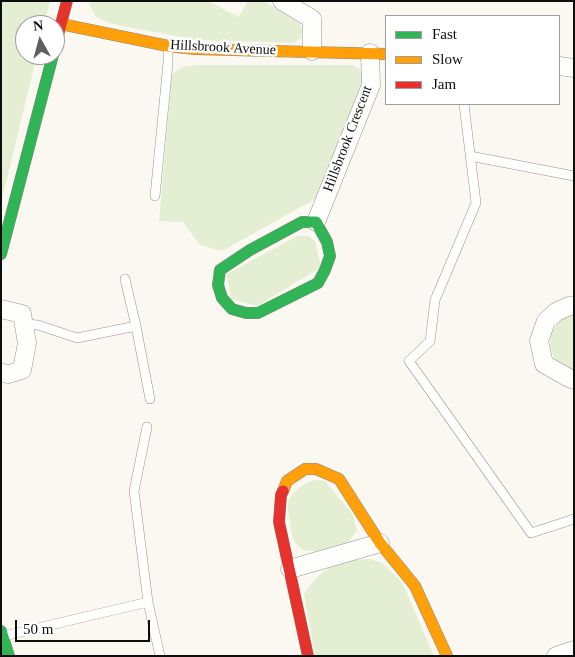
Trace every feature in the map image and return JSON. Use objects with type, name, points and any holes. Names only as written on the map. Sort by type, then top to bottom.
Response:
[{"type":"street","points":[[63,15],[67,1]]},
{"type":"street","points":[[282,1],[312,19],[312,51]]},
{"type":"street","name":"Hillsbrook Avenue","points":[[65,25],[168,46],[195,49],[378,53]]},
{"type":"street","name":"Hillsbrook Crescent","points":[[316,222],[370,84],[378,53]]},
{"type":"street","points":[[1,254],[50,65]]},
{"type":"street","points":[[560,66],[574,68]]},
{"type":"street","points":[[302,222],[316,222],[327,242],[330,256],[326,270],[318,282],[258,313],[246,313],[232,309],[222,298],[218,285],[220,270],[250,250],[302,222]]},
{"type":"street","points":[[574,306],[569,306],[556,312],[546,321],[539,341],[544,364],[566,378],[574,380]]},
{"type":"street","points":[[1,309],[22,314],[27,343],[22,370],[1,374]]},
{"type":"street","points":[[308,656],[280,522],[280,495],[287,481],[305,469],[316,469],[339,479],[380,543],[415,586],[446,656]]},
{"type":"street","points":[[290,569],[380,543]]},
{"type":"street","points":[[2,634],[9,656]]},
{"type":"street","points":[[556,656],[574,650]]},
{"type":"lane","points":[[154,196],[168,64],[168,46]]},
{"type":"lane","points":[[464,105],[476,203],[435,300],[430,341],[409,361],[531,533],[574,519]]},
{"type":"lane","points":[[470,156],[574,176]]},
{"type":"lane","points":[[125,279],[150,399]]},
{"type":"lane","points":[[24,324],[38,325],[77,338],[136,326]]},
{"type":"lane","points":[[147,426],[134,491],[148,602],[160,656]]},
{"type":"lane","points":[[2,634],[148,602]]},
{"type":"green space","points":[[1,1],[50,1],[46,15],[15,15],[15,65],[35,65],[1,203]]},
{"type":"green space","points":[[90,1],[208,1],[239,17],[248,1],[263,1],[299,23],[303,30],[301,38],[293,43],[197,40],[112,24],[96,17],[89,4]]},
{"type":"green space","points":[[197,65],[353,65],[365,73],[363,86],[315,199],[222,251],[200,245],[183,222],[159,221],[172,75],[182,67]]},
{"type":"green space","points":[[297,236],[309,236],[315,241],[321,267],[257,306],[231,299],[227,274]]},
{"type":"green space","points":[[574,313],[574,371],[560,366],[554,358],[550,347],[551,333],[562,317]]},
{"type":"green space","points":[[314,480],[325,481],[353,515],[357,530],[350,540],[335,549],[305,551],[295,542],[292,536],[288,502],[298,488]]},
{"type":"green space","points":[[370,559],[382,563],[402,582],[434,656],[315,656],[304,594],[324,571],[340,563]]},
{"type":"traffic: fast","points":[[1,254],[50,65]]},
{"type":"traffic: fast","points":[[302,222],[316,222],[327,242],[330,256],[318,283],[258,313],[246,313],[232,309],[222,298],[218,285],[220,270],[250,250],[302,222]]},
{"type":"traffic: fast","points":[[1,631],[9,656]]},
{"type":"traffic: slow","points":[[65,25],[168,46],[195,49],[385,54]]},
{"type":"traffic: slow","points":[[283,491],[287,481],[305,469],[316,469],[339,479],[380,543],[415,586],[447,656]]},
{"type":"traffic: jam","points":[[63,15],[67,1]]},
{"type":"traffic: jam","points":[[283,491],[279,522],[308,656]]}]
